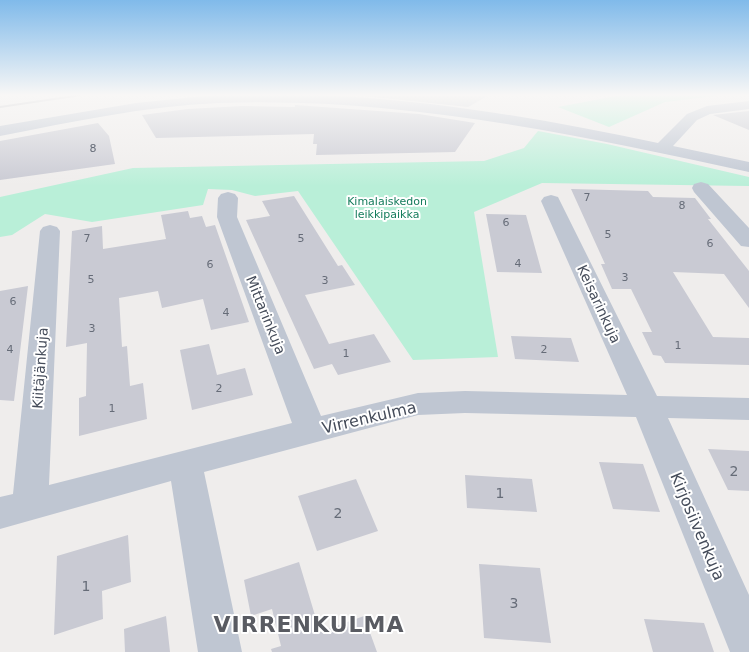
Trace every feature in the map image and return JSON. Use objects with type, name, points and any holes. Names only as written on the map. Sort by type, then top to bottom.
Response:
[{"type":"street","points":[[0,131],[33,125]]},
{"type":"street","points":[[553,125],[749,168]]},
{"type":"street","points":[[662,148],[684,125]]},
{"type":"street","points":[[701,188],[749,241]]},
{"type":"street","name":"Mittarinkuja","points":[[228,198],[226,217],[310,430]]},
{"type":"street","name":"Keisarinkuja","points":[[551,201],[647,406]]},
{"type":"street","name":"Kiitäjänkuja","points":[[30,506],[50,231]]},
{"type":"street","name":"Virrenkulma","points":[[0,514],[310,430],[418,404],[465,402],[749,410]]},
{"type":"street","name":"Kirjosiivenkuja","points":[[647,406],[749,645]]},
{"type":"street","points":[[186,465],[220,652]]},
{"type":"green space","name":"Kimalaiskedon leikkipaikka","points":[[538,131],[607,144],[749,177],[749,186],[542,183],[474,212],[498,357],[413,360],[298,191],[255,196],[232,190],[208,189],[203,205],[92,222],[45,214],[12,235],[0,237],[0,197],[133,168],[484,161],[524,148]]},
{"type":"building","points":[[85,125],[100,125],[109,136],[115,164],[0,180],[0,141]]},
{"type":"building","points":[[148,125],[473,125],[455,152],[316,155],[317,144],[313,144],[314,134],[156,138]]},
{"type":"building","points":[[738,125],[749,125],[749,130]]},
{"type":"building","points":[[571,189],[648,191],[653,197],[695,198],[711,219],[708,219],[749,271],[749,308],[724,274],[673,272],[713,337],[749,338],[749,365],[665,363],[661,356],[653,355],[642,332],[652,332],[631,289],[612,289],[601,264],[605,264]]},
{"type":"building","points":[[294,196],[338,266],[342,265],[355,285],[305,295],[329,344],[374,334],[391,362],[338,375],[332,364],[314,369],[246,220],[270,216],[262,201]]},
{"type":"building","points":[[188,211],[190,218],[202,216],[206,227],[215,225],[249,322],[211,330],[203,299],[162,308],[158,291],[119,298],[122,347],[127,346],[130,386],[143,383],[147,419],[79,436],[79,398],[86,396],[87,343],[66,347],[72,231],[102,226],[103,249],[166,239],[161,215]]},
{"type":"building","points":[[486,214],[526,215],[542,273],[497,272]]},
{"type":"building","points":[[28,286],[14,401],[0,400],[0,291]]},
{"type":"building","points":[[511,336],[571,338],[579,362],[515,359]]},
{"type":"building","points":[[209,344],[217,375],[245,368],[253,395],[192,410],[180,350]]},
{"type":"building","points":[[708,449],[749,451],[749,491],[728,490]]},
{"type":"building","points":[[599,462],[643,464],[660,512],[613,509]]},
{"type":"building","points":[[465,475],[532,479],[537,512],[467,508]]},
{"type":"building","points":[[356,479],[378,531],[317,551],[298,496]]},
{"type":"building","points":[[128,535],[131,582],[102,591],[103,619],[54,635],[57,556]]},
{"type":"building","points":[[299,562],[320,632],[364,616],[377,652],[272,652],[271,649],[281,646],[272,609],[251,616],[244,580]]},
{"type":"building","points":[[479,564],[540,568],[551,643],[484,638]]},
{"type":"building","points":[[166,616],[170,652],[125,652],[124,629]]},
{"type":"building","points":[[644,619],[704,623],[714,652],[653,652]]},
{"type":"district","name":"VIRRENKULMA","points":[[309,624]]}]
